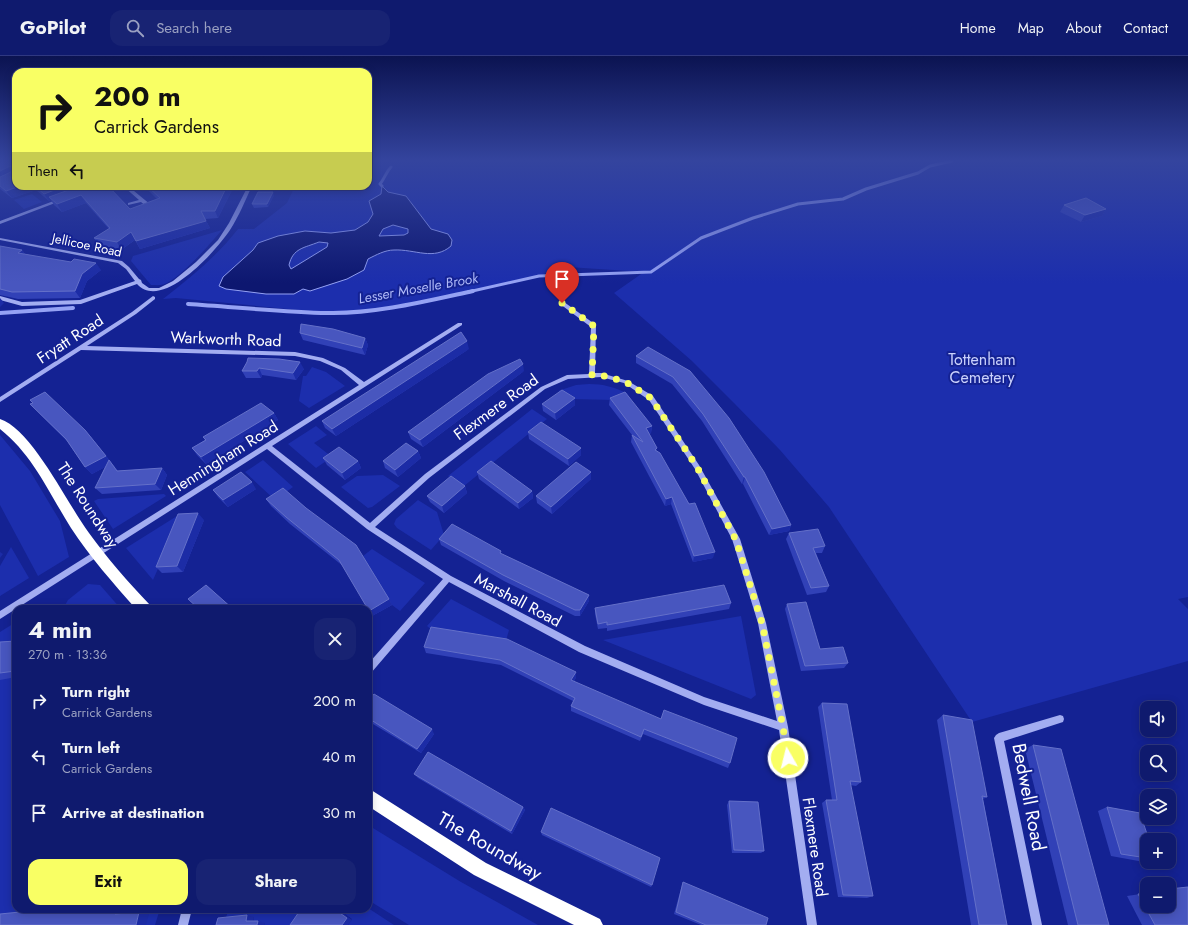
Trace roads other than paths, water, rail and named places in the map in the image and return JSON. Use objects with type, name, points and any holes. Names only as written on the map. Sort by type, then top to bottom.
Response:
[{"type":"highway","name":"The Roundway","points":[[0,423],[8,428],[30,453],[54,486],[75,523],[97,554],[142,605]]},
{"type":"highway","name":"The Roundway","points":[[372,799],[480,869],[594,925]]},
{"type":"street","points":[[0,223],[56,202]]},
{"type":"street","points":[[130,204],[137,202]]},
{"type":"street","points":[[144,202],[149,206]]},
{"type":"street","name":"Jellicoe Road","points":[[0,239],[120,262],[124,264],[147,289],[158,290],[172,284],[212,249],[223,236],[242,202]]},
{"type":"street","points":[[0,298],[22,304],[81,302],[139,281]]},
{"type":"street","name":"Fryatt Road","points":[[0,400],[134,313],[154,298]]},
{"type":"street","points":[[562,303],[594,326],[592,375]]},
{"type":"street","name":"Henningham Road","points":[[16,605],[460,324]]},
{"type":"street","name":"Warkworth Road","points":[[80,348],[295,354],[321,359],[335,365],[364,385]]},
{"type":"street","name":"Flexmere Road","points":[[370,527],[428,476],[544,388],[567,377],[601,375],[626,382],[651,398],[701,473],[736,540],[762,623],[783,727],[812,925]]},
{"type":"street","name":"Marshall Road","points":[[268,446],[370,527],[448,578],[582,649],[704,701],[783,727]]},
{"type":"street","points":[[372,665],[448,578]]},
{"type":"street","name":"Henningham Road","points":[[0,615],[12,607]]},
{"type":"street","name":"Bedwell Road","points":[[1037,925],[999,738],[1060,718]]},
{"type":"street","points":[[183,925],[186,913]]},
{"type":"waterway","points":[[468,292],[539,276],[651,272],[701,238],[753,218],[798,204],[820,202]]},
{"type":"waterway","name":"Lesser Moselle Brook","points":[[188,304],[293,312],[346,313],[401,306],[473,291]]},
{"type":"waterway","name":"Lesser Moselle Brook","points":[[0,313],[73,308]]},
{"type":"park label","name":"Tottenham Cemetery","points":[[982,368]]}]
